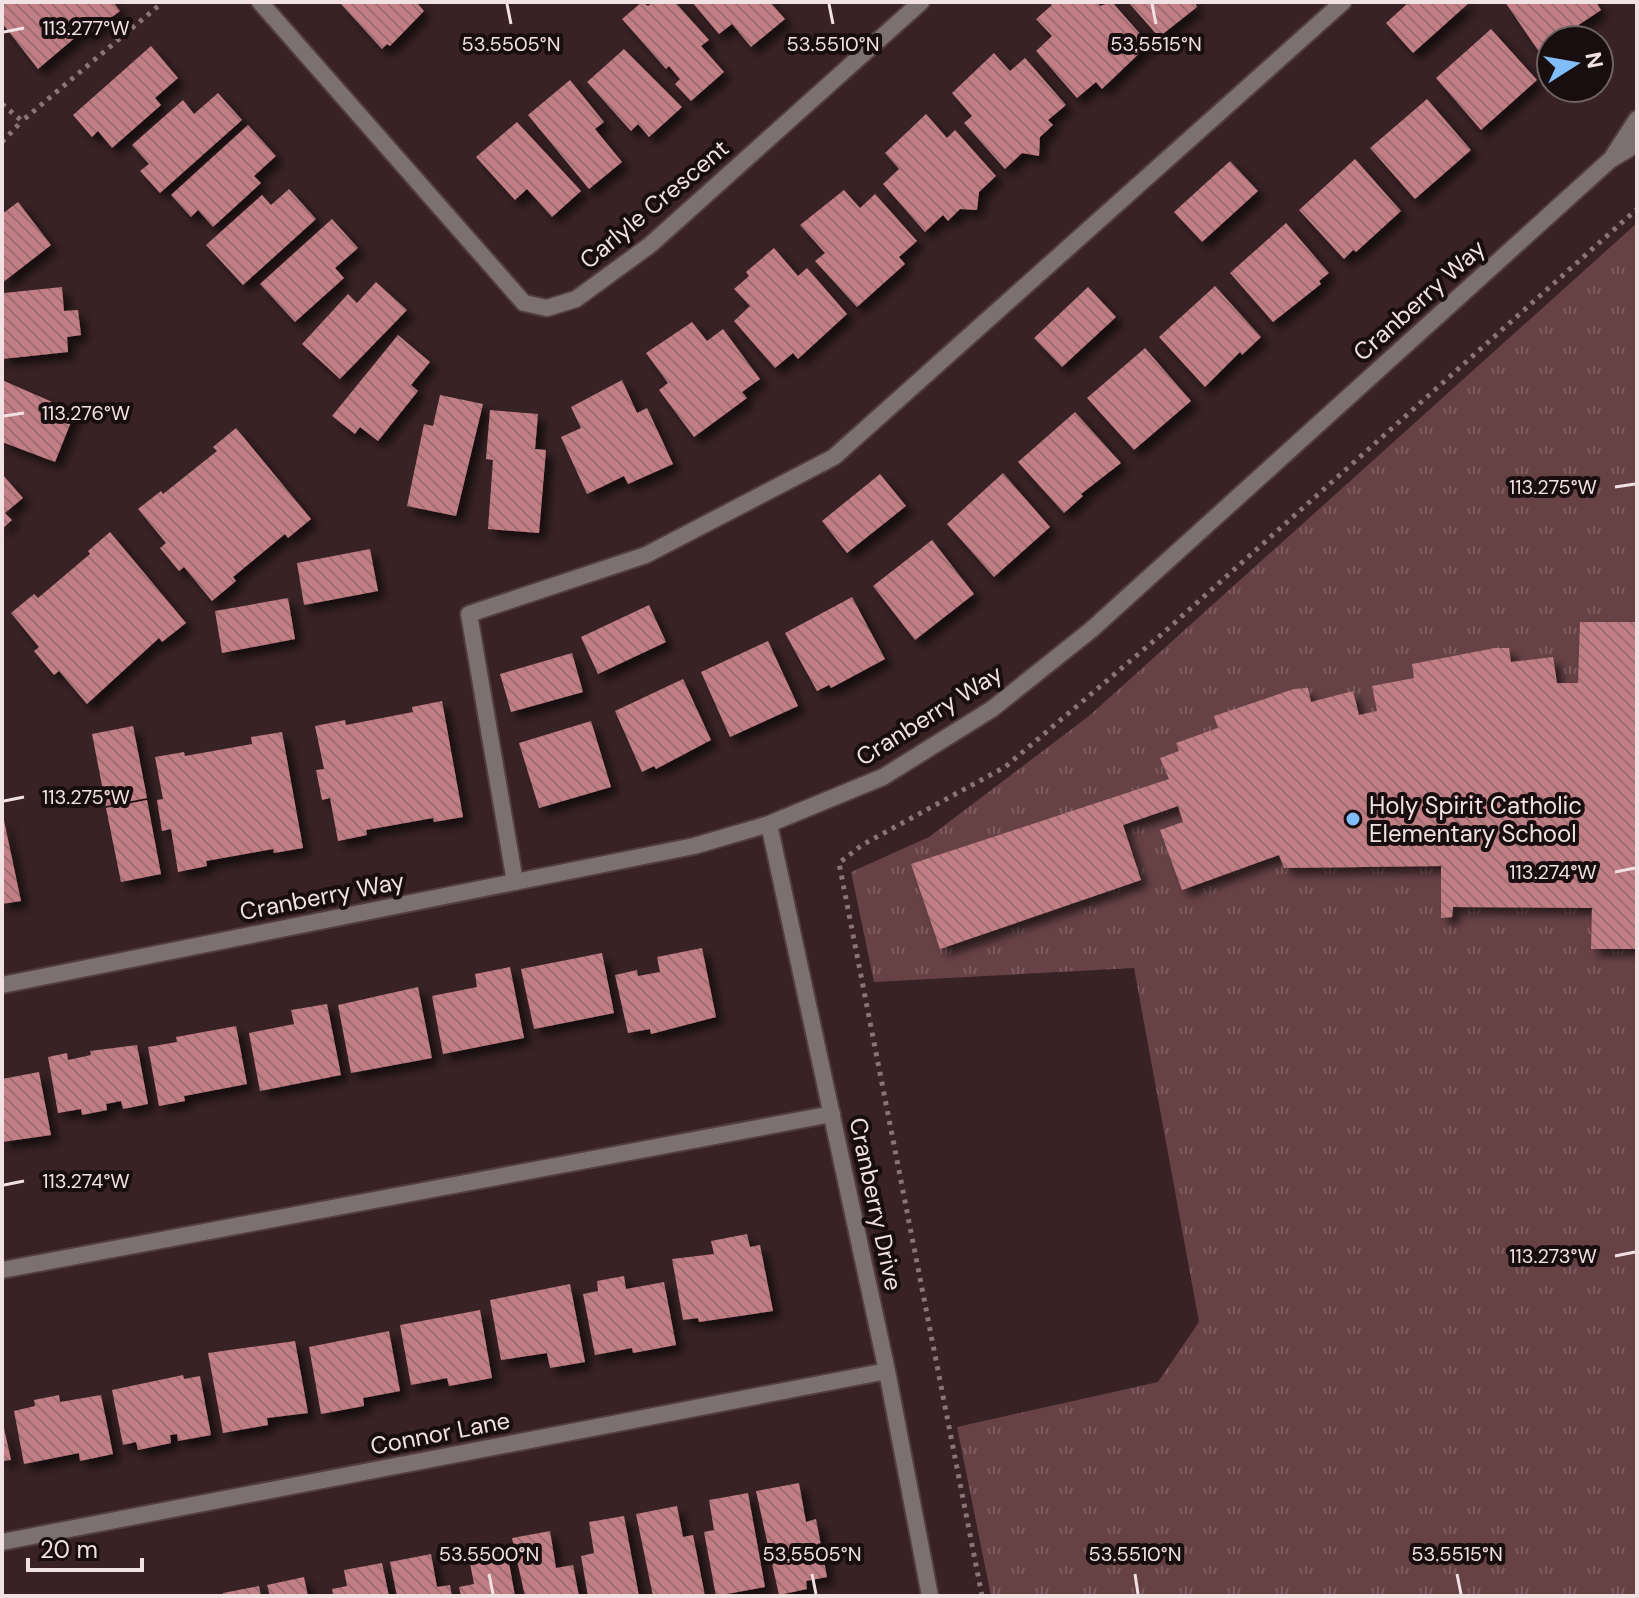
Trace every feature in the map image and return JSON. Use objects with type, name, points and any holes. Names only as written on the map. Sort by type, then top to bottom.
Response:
[{"type":"street","name":"Carlyle Crescent","points":[[260,2],[524,303],[547,308],[576,299],[650,245],[921,2]]},
{"type":"street","points":[[515,882],[469,614],[646,555],[834,457],[1343,2]]},
{"type":"street","name":"Cranberry Way","points":[[1610,160],[1637,119]]},
{"type":"street","name":"Cranberry Way","points":[[2,985],[694,846],[769,824],[883,777],[992,709],[1101,621],[1610,160],[1637,144]]},
{"type":"street","name":"Cranberry Drive","points":[[769,824],[887,1371],[930,1596]]},
{"type":"street","points":[[2,1270],[832,1114]]},
{"type":"street","name":"Connor Lane","points":[[2,1542],[887,1371]]},
{"type":"path","points":[[2,142],[22,121],[163,2]]},
{"type":"path","points":[[2,104],[22,121]]},
{"type":"path","points":[[982,1596],[839,863],[862,845],[1005,767],[1162,634],[1637,209]]},
{"type":"green space","points":[[1637,223],[1637,1596],[991,1596],[957,1427],[1158,1382],[1199,1322],[1134,968],[874,982],[851,872],[929,837],[1089,716]]},
{"type":"building","points":[[7,2],[113,2],[120,11],[88,35],[84,30],[38,69],[2,23],[2,6]]},
{"type":"building","points":[[339,2],[416,2],[424,11],[390,46],[387,44],[382,49]]},
{"type":"building","points":[[642,2],[648,6],[653,2],[675,2],[709,40],[701,46],[724,72],[691,101],[675,84],[680,79],[669,66],[666,69],[622,19]]},
{"type":"building","points":[[692,2],[770,2],[785,19],[751,47],[732,24],[719,34]]},
{"type":"building","points":[[1048,2],[1097,2],[1100,6],[1112,2],[1149,44],[1102,89],[1096,82],[1077,98],[1036,51],[1052,36],[1036,19],[1052,5]]},
{"type":"building","points":[[1128,2],[1195,2],[1197,7],[1159,37]]},
{"type":"building","points":[[1409,2],[1470,2],[1413,53],[1386,23]]},
{"type":"building","points":[[1505,2],[1596,2],[1601,10],[1580,24],[1535,24],[1535,46]]},
{"type":"building","points":[[1491,29],[1535,78],[1535,82],[1481,130],[1436,78]]},
{"type":"building","points":[[151,46],[178,78],[155,98],[161,105],[112,148],[98,131],[92,137],[73,115]]},
{"type":"building","points":[[624,49],[682,107],[649,137],[638,124],[631,131],[587,82]]},
{"type":"building","points":[[994,53],[1010,71],[1025,58],[1066,105],[1048,120],[1053,125],[1040,137],[1039,156],[1022,153],[1005,169],[964,123],[972,116],[952,93]]},
{"type":"building","points":[[570,80],[604,122],[595,129],[622,162],[589,189],[528,115]]},
{"type":"building","points":[[218,93],[242,120],[160,193],[140,171],[149,164],[132,145],[183,100],[194,114]]},
{"type":"building","points":[[1427,99],[1471,150],[1415,199],[1370,148]]},
{"type":"building","points":[[926,114],[947,138],[955,130],[996,176],[979,192],[977,210],[960,209],[948,221],[943,215],[925,232],[883,184],[899,169],[885,153]]},
{"type":"building","points":[[517,122],[581,191],[552,217],[527,189],[515,200],[476,157]]},
{"type":"building","points":[[248,125],[276,156],[254,176],[261,183],[213,227],[198,210],[191,217],[171,195]]},
{"type":"building","points":[[1355,159],[1401,211],[1344,259],[1299,210]]},
{"type":"building","points":[[1230,161],[1258,191],[1202,242],[1174,212]]},
{"type":"building","points":[[289,189],[316,219],[243,285],[206,245],[262,195],[271,205]]},
{"type":"building","points":[[844,190],[860,208],[875,194],[917,241],[899,257],[905,264],[857,307],[815,261],[825,253],[800,225]]},
{"type":"building","points":[[18,202],[51,245],[2,283],[2,214]]},
{"type":"building","points":[[332,219],[358,248],[335,268],[344,278],[295,322],[260,284]]},
{"type":"building","points":[[1286,223],[1329,273],[1319,281],[1321,284],[1273,322],[1230,273]]},
{"type":"building","points":[[774,248],[798,276],[807,268],[847,314],[798,359],[793,353],[775,368],[734,321],[750,306],[734,289],[749,276],[746,272]]},
{"type":"building","points":[[376,282],[407,310],[340,379],[302,344],[348,294],[357,303]]},
{"type":"building","points":[[1215,286],[1261,337],[1242,355],[1240,352],[1205,387],[1159,337]]},
{"type":"building","points":[[62,287],[64,311],[78,310],[81,335],[67,337],[68,352],[2,359],[4,293]]},
{"type":"building","points":[[1088,287],[1116,317],[1062,367],[1034,338]]},
{"type":"building","points":[[692,322],[707,341],[723,329],[760,379],[742,392],[747,398],[694,437],[659,390],[668,383],[646,353]]},
{"type":"building","points":[[398,335],[430,362],[411,385],[418,391],[378,441],[360,427],[355,434],[332,416]]},
{"type":"building","points":[[1145,348],[1191,401],[1134,450],[1087,398]]},
{"type":"building","points":[[2,380],[75,412],[55,462],[2,442]]},
{"type":"building","points":[[622,380],[637,413],[647,408],[673,464],[628,484],[624,476],[587,494],[561,437],[581,428],[571,407]]},
{"type":"building","points":[[440,395],[483,404],[456,516],[407,506],[424,424],[433,426]]},
{"type":"building","points":[[490,410],[538,414],[535,449],[546,450],[539,533],[488,529],[493,460],[486,459]]},
{"type":"building","points":[[1075,412],[1121,463],[1081,494],[1083,496],[1064,513],[1018,462]]},
{"type":"building","points":[[236,428],[311,519],[288,538],[285,534],[233,577],[236,581],[212,601],[184,567],[179,571],[160,548],[166,543],[138,509],[161,491],[163,494],[217,451],[213,447]]},
{"type":"building","points":[[1003,473],[1050,527],[994,577],[947,524]]},
{"type":"building","points":[[2,474],[23,498],[5,513],[12,520],[2,529]]},
{"type":"building","points":[[880,474],[906,506],[847,553],[822,521]]},
{"type":"building","points":[[110,532],[186,623],[162,642],[159,638],[87,704],[59,671],[54,675],[34,651],[39,647],[11,613],[34,594],[38,598],[90,554],[88,551]]},
{"type":"building","points":[[932,540],[974,594],[915,640],[873,586]]},
{"type":"building","points":[[370,549],[378,591],[304,605],[297,563]]},
{"type":"building","points":[[852,597],[885,659],[831,688],[829,685],[817,691],[785,633]]},
{"type":"building","points":[[288,598],[295,639],[222,653],[215,611]]},
{"type":"building","points":[[649,605],[666,642],[598,674],[581,637]]},
{"type":"building","points":[[1580,622],[1637,622],[1637,949],[1591,949],[1592,908],[1453,907],[1452,917],[1441,918],[1441,866],[1284,868],[1279,855],[1182,890],[1160,830],[1183,822],[1178,806],[1123,825],[1141,880],[940,949],[911,864],[1169,779],[1160,758],[1179,751],[1176,743],[1218,728],[1214,716],[1294,689],[1308,688],[1311,702],[1353,691],[1359,715],[1377,711],[1372,686],[1414,678],[1412,664],[1495,648],[1509,648],[1511,662],[1553,657],[1557,683],[1578,683]]},
{"type":"building","points":[[768,641],[798,706],[730,737],[701,672]]},
{"type":"building","points":[[572,653],[583,692],[511,712],[500,674]]},
{"type":"building","points":[[683,679],[711,740],[656,769],[654,766],[642,772],[615,711]]},
{"type":"building","points":[[442,701],[463,817],[434,822],[433,818],[366,830],[367,835],[338,841],[330,798],[322,800],[316,770],[324,769],[315,726],[345,720],[346,725],[413,712],[412,707]]},
{"type":"building","points":[[591,721],[611,787],[539,808],[519,743]]},
{"type":"building","points":[[133,726],[147,798],[106,806],[92,734]]},
{"type":"building","points":[[282,732],[303,848],[274,853],[273,849],[206,861],[207,866],[178,872],[171,829],[162,831],[157,800],[163,799],[155,757],[184,752],[185,756],[252,744],[251,737]]},
{"type":"building","points":[[147,800],[161,874],[121,882],[106,808]]},
{"type":"building","points":[[2,811],[21,901],[2,904]]},
{"type":"building","points":[[702,948],[716,1017],[651,1034],[650,1029],[628,1033],[615,975],[637,970],[638,976],[660,972],[657,957]]},
{"type":"building","points":[[602,953],[614,1013],[534,1029],[521,969]]},
{"type":"building","points":[[510,967],[524,1038],[443,1054],[432,996],[477,987],[475,974]]},
{"type":"building","points":[[418,987],[432,1058],[351,1073],[338,1005]]},
{"type":"building","points":[[327,1004],[341,1075],[260,1091],[249,1033],[294,1024],[291,1010]]},
{"type":"building","points":[[236,1026],[247,1084],[184,1096],[185,1101],[159,1106],[148,1047],[177,1042],[176,1037]]},
{"type":"building","points":[[137,1045],[148,1104],[123,1109],[121,1101],[106,1104],[107,1110],[82,1115],[81,1109],[58,1113],[48,1057],[67,1053],[68,1060],[91,1055],[90,1051]]},
{"type":"building","points":[[39,1072],[51,1135],[2,1142],[2,1079]]},
{"type":"building","points":[[747,1234],[750,1247],[760,1245],[773,1311],[699,1322],[698,1318],[683,1320],[672,1259],[714,1254],[711,1241]]},
{"type":"building","points":[[624,1276],[626,1289],[664,1282],[676,1345],[633,1353],[632,1348],[595,1355],[583,1294],[598,1291],[597,1281]]},
{"type":"building","points":[[570,1284],[585,1362],[550,1368],[547,1353],[501,1360],[490,1300]]},
{"type":"building","points":[[480,1310],[492,1378],[449,1386],[447,1378],[411,1385],[400,1325]]},
{"type":"building","points":[[389,1331],[400,1391],[363,1398],[364,1406],[321,1414],[309,1347]]},
{"type":"building","points":[[295,1341],[308,1413],[267,1418],[268,1425],[223,1433],[208,1353]]},
{"type":"building","points":[[183,1375],[184,1379],[200,1376],[211,1435],[178,1441],[177,1434],[170,1435],[171,1443],[138,1450],[136,1442],[123,1445],[112,1390]]},
{"type":"building","points":[[59,1395],[60,1402],[101,1395],[113,1454],[80,1461],[79,1453],[24,1464],[14,1411],[35,1406],[34,1400]]},
{"type":"building","points":[[2,1419],[11,1460],[2,1461]]},
{"type":"building","points":[[799,1483],[806,1522],[816,1519],[827,1577],[806,1581],[807,1589],[779,1595],[756,1491]]},
{"type":"building","points":[[748,1493],[765,1587],[716,1596],[704,1532],[714,1530],[709,1500]]},
{"type":"building","points":[[677,1506],[683,1537],[693,1535],[705,1596],[653,1596],[636,1514]]},
{"type":"building","points":[[624,1516],[639,1596],[588,1596],[581,1556],[594,1553],[589,1522]]},
{"type":"building","points":[[550,1531],[556,1568],[573,1565],[579,1596],[525,1596],[512,1538]]},
{"type":"building","points":[[506,1546],[515,1596],[461,1596],[459,1587],[474,1584],[468,1553]]},
{"type":"building","points":[[431,1554],[437,1587],[450,1585],[452,1596],[397,1596],[390,1562]]},
{"type":"building","points":[[382,1563],[389,1596],[333,1596],[332,1589],[347,1586],[344,1570]]},
{"type":"building","points":[[304,1577],[308,1596],[270,1596],[267,1585]]},
{"type":"building","points":[[259,1586],[261,1596],[223,1596],[223,1593]]},
{"type":"place","name":"Holy Spirit Catholic Elementary School","points":[[1353,819]]}]
